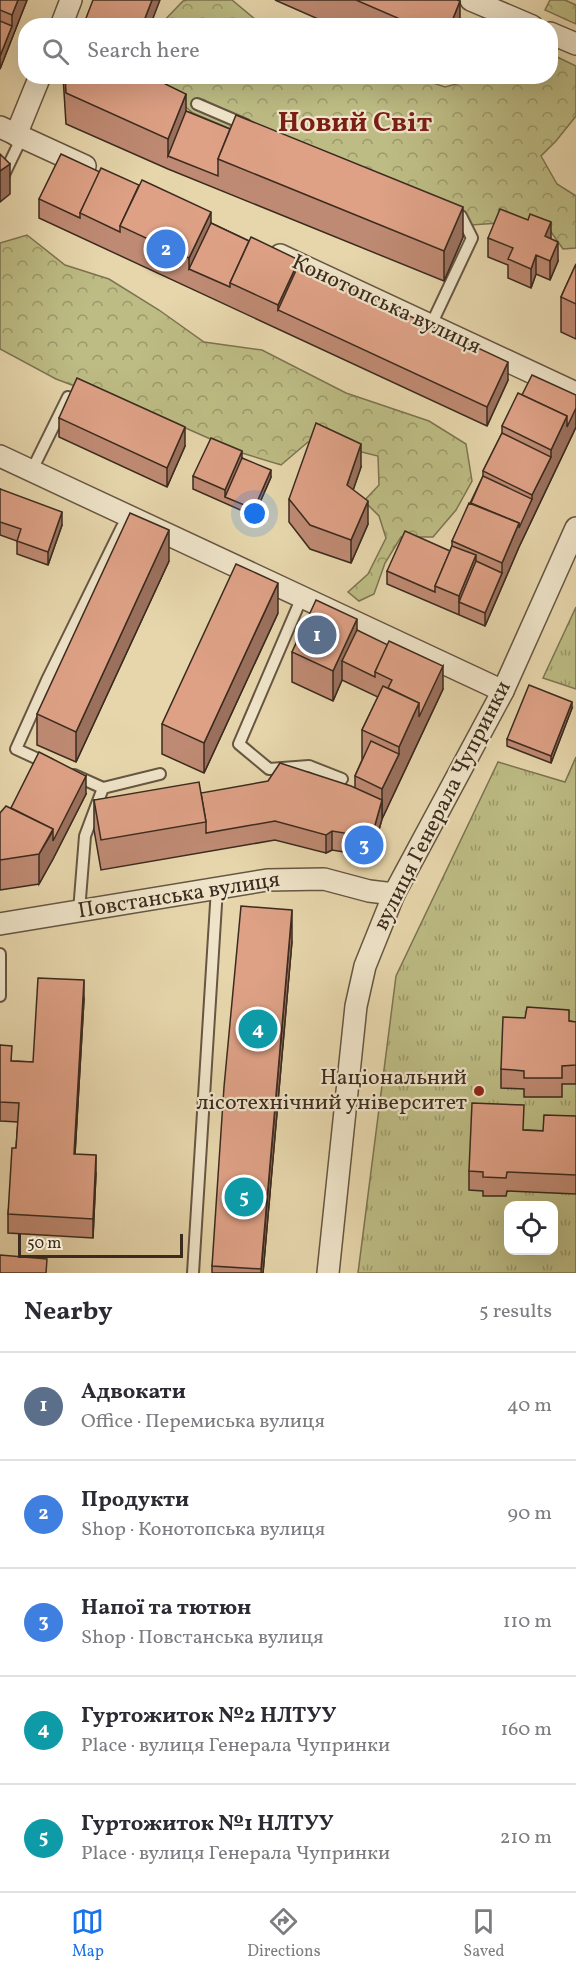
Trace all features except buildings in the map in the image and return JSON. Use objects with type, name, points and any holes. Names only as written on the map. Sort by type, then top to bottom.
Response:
[{"type":"street","points":[[64,18],[71,0]]},
{"type":"street","points":[[471,0],[499,5],[519,18]]},
{"type":"street","points":[[558,36],[576,44]]},
{"type":"street","points":[[36,84],[13,133],[102,174]]},
{"type":"street","name":"Конотопська вулиця","points":[[262,247],[576,393]]},
{"type":"street","points":[[0,456],[502,691]]},
{"type":"street","name":"вулиця Генерала Чупринки","points":[[328,1273],[356,1006],[365,966],[394,894],[502,691],[576,528]]},
{"type":"street","name":"Повстанська вулиця","points":[[0,924],[267,879],[324,879],[369,891],[394,894]]},
{"type":"lane","points":[[197,105],[252,128]]},
{"type":"lane","points":[[0,183],[13,133]]},
{"type":"lane","points":[[431,325],[472,238],[461,216],[439,207]]},
{"type":"lane","points":[[32,470],[68,397]]},
{"type":"lane","points":[[122,527],[16,749],[104,788],[160,774]]},
{"type":"lane","points":[[302,597],[239,744],[269,769],[309,766],[342,779]]},
{"type":"lane","points":[[79,911],[85,836],[104,788]]},
{"type":"lane","points":[[193,1273],[217,888]]},
{"type":"lane","points":[[0,954],[0,996]]},
{"type":"green space","points":[[232,0],[254,18],[167,18],[183,1]]},
{"type":"green space","points":[[550,0],[565,0],[576,5],[576,24],[545,10]]},
{"type":"green space","points":[[558,57],[576,66],[576,116],[541,156],[557,184],[576,196],[576,248],[563,249],[549,229],[514,222],[471,225],[431,214],[193,113],[156,84],[436,84],[445,87],[456,84],[558,84]]},
{"type":"green space","points":[[27,235],[65,265],[109,279],[204,342],[262,350],[346,393],[429,421],[466,444],[472,481],[456,510],[433,537],[401,537],[385,563],[374,594],[359,601],[348,592],[368,574],[386,538],[379,516],[364,501],[379,485],[378,456],[308,442],[281,465],[242,453],[181,426],[56,379],[0,349],[0,243]]},
{"type":"green space","points":[[576,607],[576,689],[543,678]]},
{"type":"green space","name":"Національний лісотехнічний університет","points":[[576,757],[576,1273],[358,1273],[396,976],[498,762],[565,782]]},
{"type":"place","name":"Продукти","points":[[166,249]]},
{"type":"place","name":"Адвокати","points":[[317,635]]},
{"type":"place","name":"Напої та тютюн","points":[[364,845]]},
{"type":"place","name":"Гуртожиток №2 НЛТУУ","points":[[258,1029]]},
{"type":"place","name":"Національний лісотехнічний університет","points":[[479,1091]]},
{"type":"place","name":"Гуртожиток №1 НЛТУУ","points":[[244,1197]]},
{"type":"district","name":"Новий Світ","points":[[355,123]]}]
